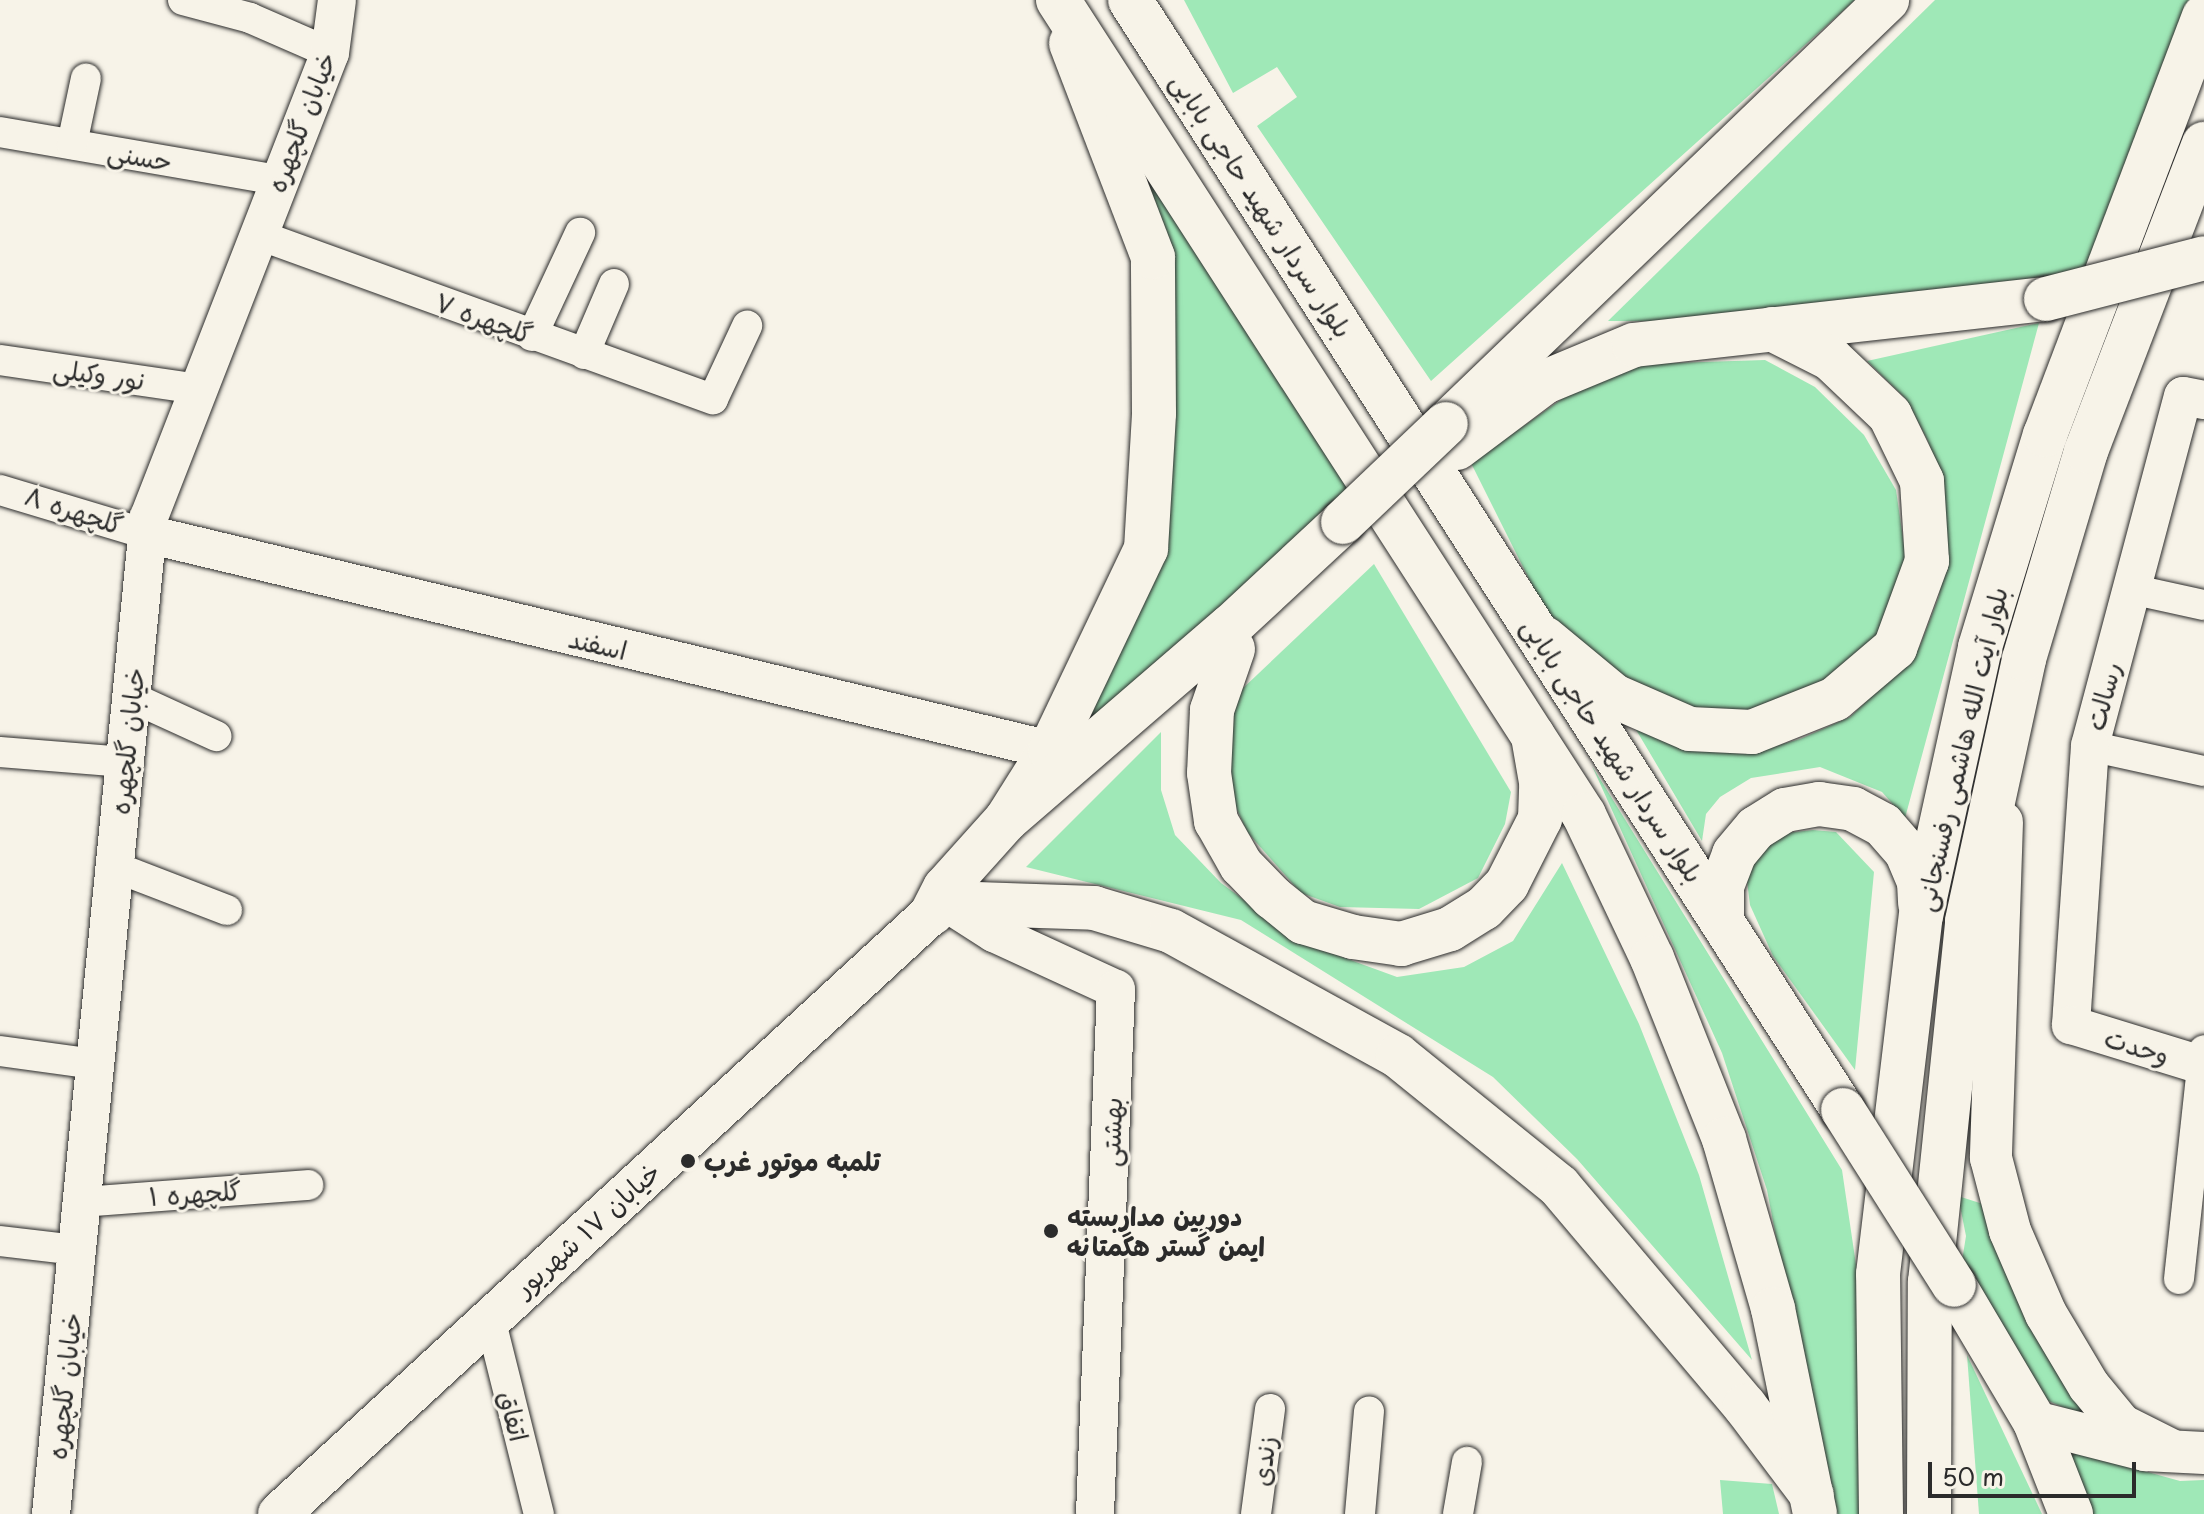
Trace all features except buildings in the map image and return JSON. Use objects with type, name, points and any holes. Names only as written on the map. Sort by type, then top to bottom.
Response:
[{"type":"main road","points":[[1056,0],[1584,815],[1631,915],[1724,1139],[1773,1309],[1814,1505]]},
{"type":"main road","points":[[1006,820],[1050,750],[1146,549],[1154,413],[1153,257],[1056,0]]},
{"type":"main road","points":[[939,908],[1233,649],[1887,0]]},
{"type":"main road","name":"بلوار سردار شهید حاجی بابایی","points":[[1143,11],[1954,1285],[2035,1422],[2071,1514]]},
{"type":"main road","name":"بلوار آیت الله هاشمی رفسنجانی","points":[[1881,1514],[1878,1274],[1921,916],[1980,647],[2045,435],[2204,16]]},
{"type":"main road","name":"بلوار آیت الله هاشمی رفسنجانی","points":[[1929,1514],[1930,1282],[1967,921],[2024,659],[2086,451],[2204,144]]},
{"type":"main road","points":[[1451,436],[1545,382],[1634,345],[2046,299],[2204,258]]},
{"type":"main road","points":[[1535,630],[1614,696],[1690,729],[1752,732],[1835,699],[1895,648],[1927,561],[1922,481],[1890,415],[1831,359],[1772,329]]},
{"type":"main road","points":[[939,908],[945,888],[1006,820],[1231,626],[1350,530]]},
{"type":"main road","points":[[1233,649],[1212,710],[1209,773],[1216,821],[1241,865],[1272,897],[1303,922],[1353,937],[1401,944],[1450,929],[1484,908],[1507,884],[1540,819],[1541,782],[1533,736]]},
{"type":"main road","points":[[2005,744],[1990,1060],[1991,1158],[2010,1231],[2046,1314],[2089,1386],[2121,1425],[2189,1452]]},
{"type":"main road","points":[[1722,920],[1722,886],[1734,854],[1756,828],[1785,810],[1819,804],[1853,809],[1883,825],[1906,851],[1919,882],[1921,916]]},
{"type":"main road","points":[[939,908],[1094,908],[1171,931],[1398,1056],[1559,1186],[1745,1406],[1814,1505]]},
{"type":"main road","name":"خیابان ۱۷ شهریور","points":[[279,1514],[939,908]]},
{"type":"main road","points":[[2035,1422],[2145,1450],[2189,1452]]},
{"type":"street","points":[[183,0],[250,18],[330,53]]},
{"type":"street","name":"خیابان گلچهره","points":[[51,1514],[147,534],[256,234],[330,53],[337,0]]},
{"type":"street","points":[[72,144],[86,78]]},
{"type":"street","name":"حسنی","points":[[0,132],[279,180]]},
{"type":"street","points":[[532,336],[580,233]]},
{"type":"street","name":"گلچهره ۷","points":[[256,234],[713,399],[747,326]]},
{"type":"street","points":[[584,354],[614,284]]},
{"type":"street","name":"نور وکیلی","points":[[0,360],[198,389]]},
{"type":"street","name":"رسالت","points":[[2071,1025],[2090,746],[2183,396],[2204,400]]},
{"type":"street","name":"گلچهره ۸","points":[[0,490],[147,534]]},
{"type":"street","name":"اسفند","points":[[147,534],[1050,750]]},
{"type":"street","points":[[2131,589],[2204,605]]},
{"type":"street","points":[[131,697],[216,736]]},
{"type":"street","points":[[2090,746],[2204,771]]},
{"type":"street","points":[[0,752],[125,762]]},
{"type":"street","points":[[115,867],[227,910]]},
{"type":"street","name":"بهشتی","points":[[939,908],[1116,989],[1095,1514]]},
{"type":"street","name":"وحدت","points":[[2071,1025],[2203,1061]]},
{"type":"street","points":[[0,1051],[95,1064]]},
{"type":"street","points":[[2179,1279],[2203,1061]]},
{"type":"street","name":"گلچهره ۱","points":[[82,1202],[308,1185]]},
{"type":"street","points":[[0,1241],[77,1250]]},
{"type":"street","name":"اتفاق","points":[[490,1318],[539,1514]]},
{"type":"street","name":"زندی","points":[[1256,1514],[1270,1409]]},
{"type":"street","points":[[1360,1514],[1369,1411]]},
{"type":"street","points":[[1458,1514],[1467,1462]]},
{"type":"green space","points":[[1055,0],[1371,492],[1050,789],[1142,569],[1163,294]]},
{"type":"green space","points":[[1184,0],[1855,0],[1431,381],[1257,126],[1297,97],[1277,67],[1233,93]]},
{"type":"green space","points":[[1935,0],[2204,0],[2101,281],[1772,322],[1608,321]]},
{"type":"green space","points":[[2039,323],[1905,818],[1882,792],[1820,767],[1751,778],[1720,797],[1706,814],[1702,841],[1635,728],[1754,752],[1800,739],[1850,717],[1889,680],[1920,646],[1939,596],[1945,542],[1943,489],[1928,441],[1906,399],[1867,361]]},
{"type":"green space","points":[[1765,360],[1815,387],[1864,435],[1896,490],[1906,559],[1881,636],[1831,683],[1748,712],[1699,710],[1623,683],[1548,617],[1471,463],[1610,365]]},
{"type":"green space","points":[[1374,564],[1511,792],[1505,824],[1478,878],[1419,909],[1340,907],[1301,893],[1247,832],[1228,789],[1222,708]]},
{"type":"green space","points":[[1161,732],[1161,790],[1175,835],[1221,883],[1301,942],[1397,977],[1464,967],[1513,941],[1562,863],[1639,1024],[1699,1175],[1752,1360],[1577,1159],[1493,1077],[1241,920],[1026,867]]},
{"type":"green space","points":[[1592,766],[1842,1170],[1859,1285],[1864,1514],[1829,1514],[1767,1190],[1722,1053]]},
{"type":"green space","points":[[1813,830],[1836,832],[1874,872],[1855,1070],[1773,956],[1750,905],[1747,881],[1754,858],[1786,833]]},
{"type":"green space","points":[[1958,1196],[1986,1205],[2003,1268],[2048,1358],[2086,1417],[2037,1396],[1961,1267],[1966,1236]]},
{"type":"green space","points":[[1967,1355],[2042,1514],[1979,1514]]},
{"type":"green space","points":[[2068,1450],[2180,1481],[2204,1480],[2204,1514],[2090,1514]]},
{"type":"green space","points":[[1720,1480],[1772,1484],[1779,1514],[1723,1514]]},
{"type":"place","name":"تلمبه موتور غرب","points":[[688,1161]]},
{"type":"place","name":"دوربین مداربسته ایمن گستر هگمتانه","points":[[1051,1231]]}]
